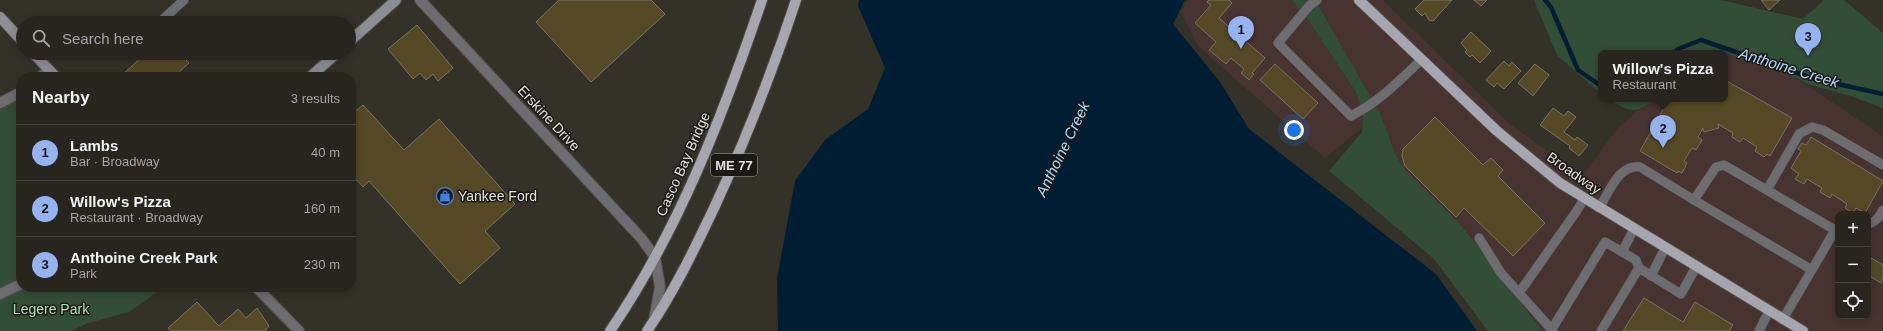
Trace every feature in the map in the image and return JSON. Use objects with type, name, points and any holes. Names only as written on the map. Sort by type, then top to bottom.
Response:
[{"type":"main road","name":"Casco Bay Bridge","points":[[610,331],[629,303],[655,257],[685,198],[718,122],[762,0]]},
{"type":"main road","name":"ME 77","points":[[648,331],[704,231],[732,170],[769,79],[796,0]]},
{"type":"main road","name":"Broadway","points":[[1359,0],[1421,60],[1503,136],[1539,167],[1600,208],[1803,331]]},
{"type":"street","points":[[356,36],[396,0]]},
{"type":"street","name":"Erskine Drive","points":[[420,0],[641,238],[655,257]]},
{"type":"street","points":[[0,17],[16,34]]},
{"type":"street","points":[[39,60],[50,72]]},
{"type":"street","points":[[316,72],[329,60]]},
{"type":"street","points":[[0,103],[16,95]]},
{"type":"street","points":[[654,322],[660,286],[655,257]]},
{"type":"street","points":[[0,294],[16,286]]},
{"type":"street","points":[[261,292],[299,331]]},
{"type":"lane","points":[[167,16],[184,0]]},
{"type":"lane","points":[[1317,0],[1310,5],[1278,43],[1351,116],[1369,106],[1388,92],[1421,60]]},
{"type":"lane","points":[[1767,190],[1799,134],[1812,128],[1823,130],[1883,165]]},
{"type":"lane","points":[[1694,200],[1716,167],[1724,164],[1835,228]]},
{"type":"lane","points":[[1600,208],[1620,174],[1625,169],[1633,166],[1640,167],[1812,270]]},
{"type":"lane","points":[[1519,293],[1576,212],[1584,198]]},
{"type":"lane","points":[[1871,223],[1879,218],[1883,210]]},
{"type":"lane","points":[[1622,252],[1634,229]]},
{"type":"lane","points":[[1783,319],[1835,232]]},
{"type":"lane","points":[[1479,238],[1501,273],[1552,330],[1605,242],[1636,260],[1638,268],[1681,294],[1696,266]]},
{"type":"lane","points":[[1651,276],[1665,248]]},
{"type":"lane","points":[[1601,331],[1638,268]]},
{"type":"lane","points":[[1759,331],[1769,311]]},
{"type":"shaded area","points":[[1188,0],[1383,0],[1511,125],[1582,176],[1618,128],[1638,110],[1645,107],[1651,102],[1728,102],[1728,54],[1736,57],[1755,58],[1778,66],[1883,136],[1883,331],[1542,331],[1490,261],[1459,223],[1409,174],[1401,164],[1395,153],[1380,113],[1325,158],[1198,46],[1181,12]]},
{"type":"green space","points":[[1292,0],[1315,0],[1380,113],[1395,153],[1401,164],[1409,174],[1459,223],[1490,261],[1542,331],[1488,331],[1434,259],[1329,171],[1362,132],[1363,115],[1356,92],[1309,21]]},
{"type":"green space","points":[[1534,0],[1721,0],[1803,19],[1824,0],[1844,0],[1883,33],[1883,108],[1851,96],[1807,84],[1771,63],[1755,58],[1736,57],[1728,54],[1728,50],[1598,50],[1598,91],[1557,55]]},
{"type":"green space","name":"Legere Park","points":[[16,95],[16,292],[157,292],[129,312],[88,323],[71,331],[0,331],[0,103]]},
{"type":"green space","points":[[1615,102],[1650,102],[1637,110],[1627,109]]},
{"type":"water","points":[[859,0],[1185,0],[1173,24],[1220,82],[1249,129],[1436,274],[1477,331],[778,331],[777,278],[795,181],[825,140],[868,109],[885,68],[858,6]]},
{"type":"building","points":[[559,0],[651,0],[665,14],[591,82],[536,22]]},
{"type":"building","points":[[1209,0],[1229,0],[1232,3],[1219,18],[1265,58],[1252,73],[1254,74],[1249,80],[1241,73],[1244,69],[1231,58],[1226,64],[1209,50],[1216,42],[1195,23],[1211,5],[1207,2]]},
{"type":"building","points":[[1424,0],[1452,0],[1433,21],[1429,20],[1425,13],[1422,16],[1415,9]]},
{"type":"building","points":[[1474,0],[1487,0],[1481,6]]},
{"type":"building","points":[[1761,0],[1780,0],[1769,10]]},
{"type":"building","points":[[417,25],[453,68],[438,81],[433,74],[426,80],[420,73],[413,79],[388,49]]},
{"type":"building","points":[[1471,32],[1491,51],[1480,63],[1472,55],[1470,57],[1465,52],[1467,50],[1461,43]]},
{"type":"building","points":[[138,60],[186,60],[189,63],[179,72],[125,72]]},
{"type":"building","points":[[1504,61],[1509,66],[1512,62],[1521,71],[1504,89],[1497,83],[1494,87],[1486,80]]},
{"type":"building","points":[[1275,64],[1318,103],[1303,119],[1260,80]]},
{"type":"building","points":[[1535,64],[1549,75],[1533,96],[1518,83]]},
{"type":"building","points":[[1728,82],[1792,118],[1770,156],[1767,154],[1764,157],[1755,151],[1757,147],[1743,138],[1740,142],[1732,137],[1733,133],[1718,124],[1719,128],[1704,132],[1703,128],[1698,137],[1702,140],[1696,150],[1692,148],[1684,161],[1687,163],[1682,173],[1678,171],[1677,173],[1640,151],[1667,102],[1728,102]]},
{"type":"building","name":"Yankee Ford","points":[[363,105],[404,150],[439,119],[515,204],[485,231],[500,248],[460,284],[369,181],[363,187],[356,179],[356,111]]},
{"type":"building","points":[[1553,108],[1564,116],[1568,111],[1576,117],[1564,132],[1575,140],[1577,137],[1588,145],[1579,156],[1569,148],[1570,146],[1540,125]]},
{"type":"building","points":[[1435,117],[1483,165],[1491,158],[1503,170],[1498,176],[1545,223],[1513,256],[1464,208],[1456,217],[1405,166],[1402,156],[1403,149]]},
{"type":"building","points":[[1811,137],[1883,181],[1866,211],[1861,211],[1856,208],[1854,211],[1850,211],[1845,208],[1847,204],[1832,194],[1830,198],[1820,192],[1822,188],[1807,179],[1804,184],[1795,179],[1799,174],[1791,168],[1801,151],[1798,149],[1802,143],[1806,145]]},
{"type":"building","points":[[1871,258],[1883,265],[1883,278],[1881,283],[1871,277]]},
{"type":"building","points":[[1644,298],[1683,322],[1695,302],[1733,325],[1729,331],[1623,331]]},
{"type":"building","points":[[197,302],[219,326],[238,309],[246,318],[257,308],[269,326],[265,331],[171,331],[168,328]]},
{"type":"waterway","name":"Anthoine Creek","points":[[1545,0],[1551,7],[1578,70],[1598,84]]},
{"type":"waterway","name":"Anthoine Creek","points":[[1677,50],[1701,40],[1815,79],[1883,94]]},
{"type":"place","name":"Lambs","points":[[1241,49]]},
{"type":"place","name":"Anthoine Creek Park","points":[[1808,56]]},
{"type":"place","name":"Willow's Pizza","points":[[1663,148]]},
{"type":"place","name":"Yankee Ford","points":[[445,196]]}]
